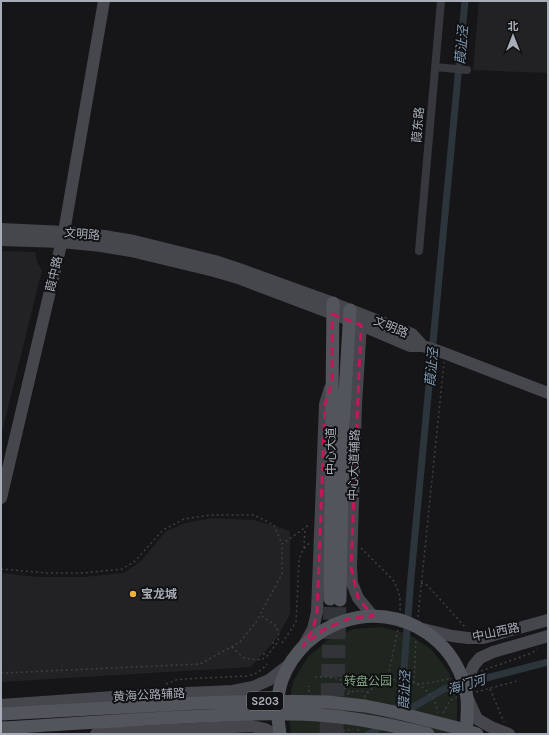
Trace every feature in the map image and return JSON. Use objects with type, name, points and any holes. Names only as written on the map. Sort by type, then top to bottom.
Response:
[{"type":"main road","name":"葭中路","points":[[1,498],[63,237],[104,1]]},
{"type":"main road","name":"文明路","points":[[1,229],[63,237]]},
{"type":"main road","name":"文明路","points":[[1,240],[104,236],[134,241],[208,259],[239,269],[332,308],[410,346],[423,346]]},
{"type":"main road","name":"中心大道","points":[[332,308],[335,599],[343,426],[353,318]]},
{"type":"main road","name":"文明路","points":[[353,318],[412,334],[423,346]]},
{"type":"main road","name":"中心大道辅路","points":[[353,318],[356,404],[350,567],[352,582],[358,598],[374,616]]},
{"type":"main road","points":[[423,346],[548,393]]},
{"type":"main road","points":[[280,734],[277,719],[278,700],[282,681],[290,664],[313,629],[317,612],[325,404],[332,383]]},
{"type":"main road","points":[[303,646],[323,630],[347,619],[374,616],[409,623],[436,639],[449,653],[460,672],[467,695],[477,719],[490,727],[507,728]]},
{"type":"main road","name":"中山西路","points":[[418,629],[452,636],[482,638],[548,620]]},
{"type":"main road","name":"中山西路","points":[[467,695],[469,676],[474,665],[480,658],[493,652],[548,636]]},
{"type":"main road","name":"黄海公路辅路","points":[[1,705],[233,691],[253,687],[269,680],[290,664]]},
{"type":"main road","points":[[233,691],[251,694],[255,697],[258,708],[252,722],[234,727]]},
{"type":"main road","points":[[465,734],[467,729],[467,695]]},
{"type":"main road","name":"S203","points":[[1,728],[50,719],[205,703],[265,701],[328,702],[364,706],[454,726],[477,734]]},
{"type":"main road","name":"S203","points":[[1,714],[50,719],[184,717],[266,713],[330,716],[357,719],[396,726],[428,734]]},
{"type":"main road","points":[[96,734],[251,726],[265,729],[274,734]]},
{"type":"main road","points":[[1,733],[5,734]]},
{"type":"street","name":"葭东路","points":[[419,251],[441,1]]},
{"type":"street","points":[[435,67],[467,70]]},
{"type":"path","points":[[414,683],[444,353]]},
{"type":"path","points":[[1,569],[47,574],[83,573],[122,569],[134,562],[163,530],[184,519],[211,515],[254,515],[274,525],[282,544],[282,574],[256,622],[240,642],[200,664],[4,674],[1,672]]},
{"type":"path","points":[[282,544],[321,516]]},
{"type":"path","points":[[304,548],[305,528]]},
{"type":"path","points":[[282,643],[296,622],[300,556],[307,544],[320,535]]},
{"type":"path","points":[[352,541],[363,549],[397,586],[400,608],[387,681]]},
{"type":"path","points":[[422,583],[427,586],[475,638]]},
{"type":"path","points":[[232,646],[244,658],[261,660],[265,658],[277,643],[279,636],[275,625],[260,615]]},
{"type":"path","points":[[273,642],[274,647]]},
{"type":"path","points":[[263,654],[268,654]]},
{"type":"path","points":[[152,695],[162,686],[176,680],[248,676],[262,671],[267,664]]},
{"type":"path","points":[[316,677],[378,684]]},
{"type":"path","points":[[340,679],[344,688],[350,692]]},
{"type":"path","points":[[392,680],[400,679],[414,683],[425,689],[434,700],[437,708]]},
{"type":"path","points":[[490,688],[507,728]]},
{"type":"path","points":[[328,734],[358,728]]},
{"type":"highlighted area","points":[[332,314],[361,325],[351,567],[358,598],[373,616],[347,619],[323,630],[303,646],[313,629],[317,612],[325,404],[332,383]]},
{"type":"shaded area","points":[[479,1],[548,1],[548,73],[473,70]]},
{"type":"shaded area","points":[[1,251],[35,252],[38,264],[42,270],[1,436]]},
{"type":"shaded area","name":"宝龙城","points":[[212,518],[253,520],[290,531],[290,614],[277,638],[251,667],[1,682],[1,573],[38,577],[83,577],[124,573],[140,562],[166,531],[185,523]]},
{"type":"green space","name":"转盘公园","points":[[381,627],[408,634],[431,649],[449,672],[457,698],[457,727],[454,734],[291,734],[288,710],[293,682],[307,658],[328,640],[353,629]]},
{"type":"waterway","name":"葭沚泾","points":[[403,716],[402,694],[411,577],[465,1]]},
{"type":"waterway","name":"海门河","points":[[369,734],[444,689],[548,662]]},
{"type":"tunnel","points":[[326,734],[330,599]]},
{"type":"tunnel","points":[[337,734],[340,600]]},
{"type":"place","name":"宝龙城","points":[[133,594]]}]
